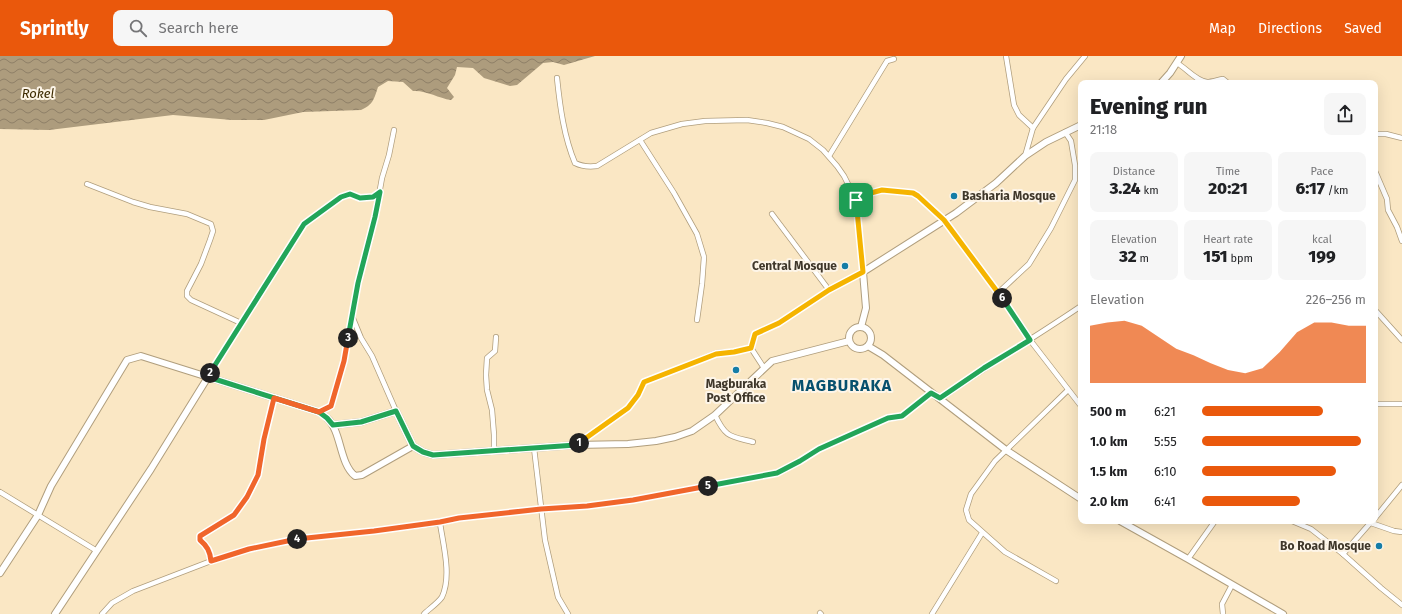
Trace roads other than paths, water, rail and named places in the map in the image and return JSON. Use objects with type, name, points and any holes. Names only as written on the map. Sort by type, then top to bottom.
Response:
[{"type":"street","points":[[1006,56],[1016,110],[1019,115],[1034,128]]},
{"type":"street","points":[[1025,156],[1034,128],[1066,79],[1085,56]]},
{"type":"street","points":[[1163,80],[1181,56]]},
{"type":"street","points":[[829,156],[887,61],[894,59]]},
{"type":"street","points":[[1177,63],[1201,80]]},
{"type":"street","points":[[557,78],[560,103],[571,152],[575,163],[588,168],[597,166],[651,133],[682,124],[705,121],[747,120],[767,123],[783,127],[809,139],[823,150],[844,176],[856,200],[866,308],[861,327]]},
{"type":"street","points":[[764,368],[751,348],[755,334],[779,323],[829,290],[863,272],[956,213],[996,183],[1025,156],[1046,142],[1078,126]]},
{"type":"street","points":[[319,412],[331,406],[344,361],[358,283],[375,217],[382,178],[389,155],[394,130]]},
{"type":"street","points":[[998,293],[1029,264],[1051,228],[1075,180],[1075,165],[1071,142],[1065,132]]},
{"type":"street","points":[[1378,134],[1386,134],[1402,138]]},
{"type":"street","points":[[640,140],[674,193],[697,234],[704,257],[697,320]]},
{"type":"street","points":[[1378,178],[1387,199],[1388,210],[1397,227],[1402,241]]},
{"type":"street","points":[[87,184],[133,202],[187,214],[211,224],[213,228],[212,236],[201,264],[187,291],[188,296],[191,300],[241,323]]},
{"type":"street","points":[[856,200],[867,194],[882,190],[913,193],[918,196],[944,220],[998,293],[1030,340],[1078,401]]},
{"type":"street","points":[[55,614],[97,552],[304,224],[341,197],[350,194],[360,198],[373,197],[380,192]]},
{"type":"street","points":[[772,214],[829,290]]},
{"type":"street","points":[[940,398],[1078,308]]},
{"type":"street","points":[[1378,313],[1402,340]]},
{"type":"street","points":[[352,316],[413,446],[423,452],[433,455],[576,445],[628,444],[675,437],[692,431],[715,415],[772,361],[849,340]]},
{"type":"street","points":[[861,327],[871,333],[872,341],[868,346],[858,349],[854,347],[849,340],[852,331],[861,327]]},
{"type":"street","points":[[494,451],[492,410],[487,390],[486,375],[487,358],[495,351],[496,337]]},
{"type":"street","points":[[868,346],[883,355],[1006,450],[1078,497]]},
{"type":"street","points":[[576,445],[628,408],[638,395],[644,382],[716,354],[751,348]]},
{"type":"street","points":[[0,573],[38,515],[51,486],[127,360],[142,356],[319,412],[333,425],[349,469],[355,476],[362,475],[413,446]]},
{"type":"street","points":[[1056,581],[1005,552],[969,520],[966,510],[971,494],[995,461],[1068,390]]},
{"type":"street","points":[[102,614],[112,603],[133,592],[211,561],[249,549],[304,538],[374,531],[459,518],[541,509],[587,506],[633,500],[777,473],[819,449],[888,418],[902,416],[931,393]]},
{"type":"street","points":[[211,561],[210,552],[206,545],[200,540],[200,536],[234,515],[247,497],[258,475],[264,439],[274,398]]},
{"type":"street","points":[[1378,404],[1402,404]]},
{"type":"street","points":[[333,425],[361,422],[396,411]]},
{"type":"street","points":[[715,415],[724,432],[729,436],[753,442]]},
{"type":"street","points":[[534,448],[546,540],[558,596],[568,614]]},
{"type":"street","points":[[1378,514],[1402,485]]},
{"type":"street","points":[[0,492],[97,552]]},
{"type":"street","points":[[424,614],[441,598],[445,586],[446,561],[440,522]]},
{"type":"street","points":[[1125,524],[1283,614]]},
{"type":"street","points":[[1188,559],[1213,524]]},
{"type":"street","points":[[1299,524],[1311,529],[1402,604]]},
{"type":"street","points":[[1343,554],[1369,524]]},
{"type":"street","points":[[1376,524],[1394,531],[1402,532]]},
{"type":"street","points":[[932,614],[982,533]]},
{"type":"street","points":[[1223,614],[1222,604],[1232,585]]},
{"type":"water","name":"Rokel","points":[[0,56],[595,56],[564,65],[553,62],[543,63],[517,85],[510,86],[484,78],[473,68],[457,67],[455,75],[447,88],[454,97],[451,100],[423,92],[413,91],[403,82],[388,81],[378,87],[372,101],[368,106],[361,110],[303,112],[264,120],[232,120],[173,115],[49,130],[0,129]]},
{"type":"place","name":"Basharia Mosque","points":[[954,196]]},
{"type":"place","name":"Central Mosque","points":[[845,266]]},
{"type":"place","name":"Magburaka Post Office","points":[[736,370]]},
{"type":"place","name":"Bo Road Mosque","points":[[1379,546]]},
{"type":"district","name":"MAGBURAKA","points":[[842,385]]}]
